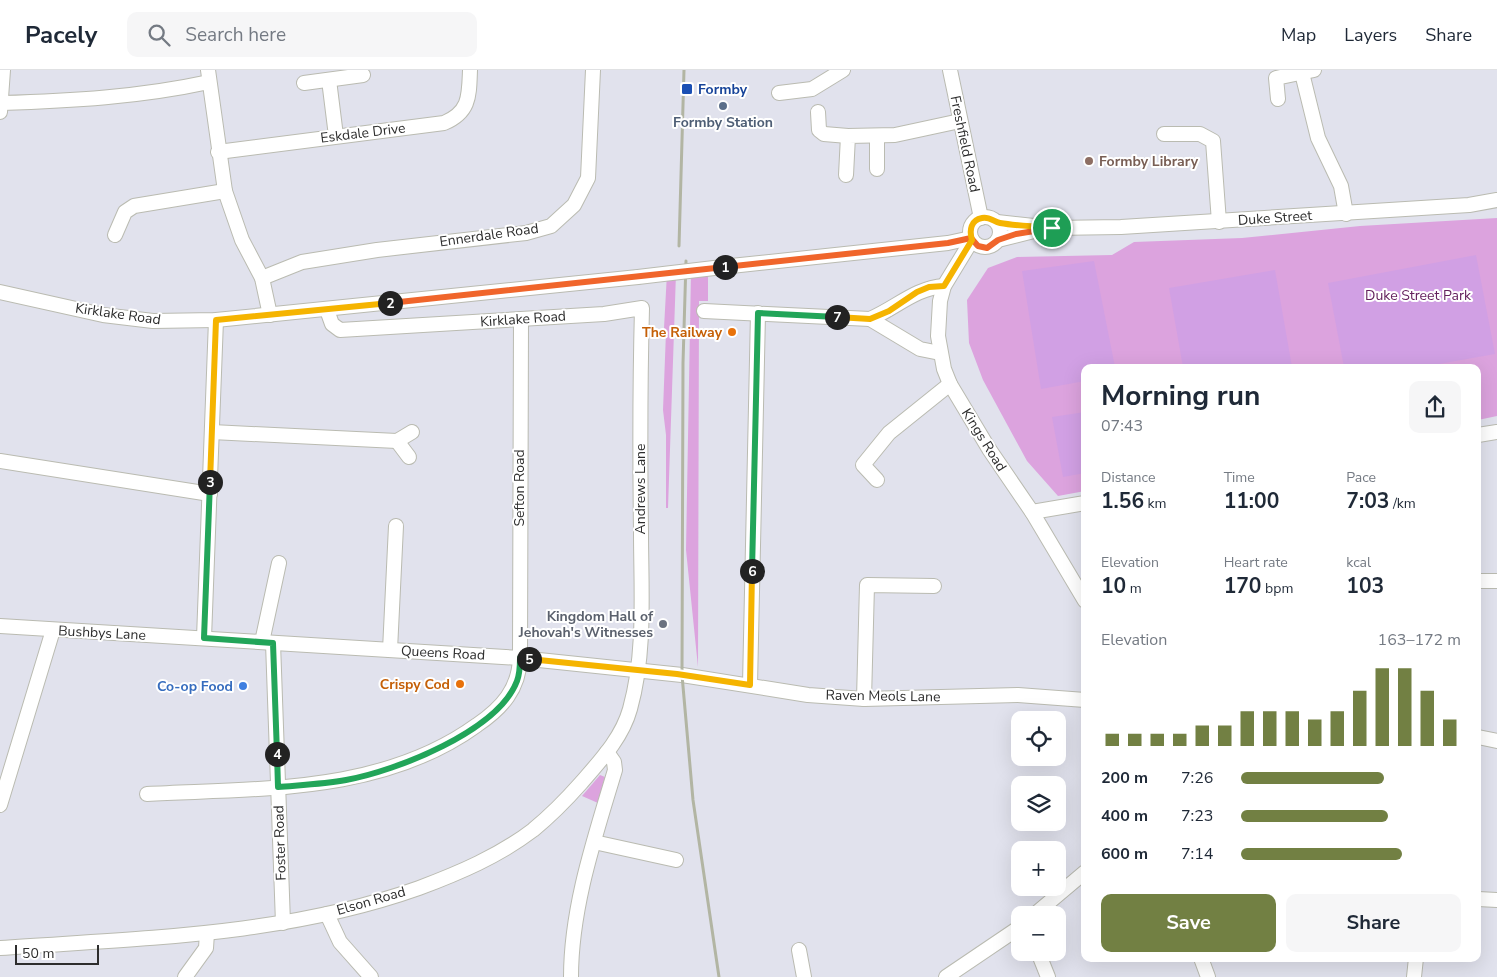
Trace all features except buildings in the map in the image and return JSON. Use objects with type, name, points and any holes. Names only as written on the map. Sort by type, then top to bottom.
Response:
[{"type":"street","points":[[3,70],[0,108],[173,90],[208,76],[225,191],[242,240],[262,278],[270,315]]},
{"type":"street","name":"Eskdale Drive","points":[[218,152],[444,123],[456,118],[464,109],[469,96],[470,70]]},
{"type":"street","name":"Ennerdale Road","points":[[262,278],[302,262],[377,250],[526,233],[551,226],[574,205],[588,178],[593,70]]},
{"type":"street","points":[[779,93],[812,89],[843,70]]},
{"type":"street","name":"Freshfield Road","points":[[950,70],[981,218]]},
{"type":"street","points":[[1278,99],[1276,78],[1308,71],[1318,138],[1341,186],[1346,214]]},
{"type":"street","points":[[304,83],[363,75]]},
{"type":"street","points":[[329,80],[336,136]]},
{"type":"street","points":[[818,112],[819,130],[824,134],[848,136],[895,135],[960,121]]},
{"type":"street","points":[[1164,134],[1200,134],[1213,141],[1219,222]]},
{"type":"street","points":[[846,175],[848,136]]},
{"type":"street","points":[[877,136],[878,169]]},
{"type":"street","points":[[115,235],[125,212],[134,206],[225,191]]},
{"type":"street","name":"Duke Street","points":[[998,240],[1016,234],[1052,228],[1219,222],[1469,205],[1497,200]]},
{"type":"street","points":[[981,218],[990,218],[997,222],[1000,231],[998,240],[991,246],[975,242],[970,228],[981,218]]},
{"type":"street","name":"Duke Street","points":[[997,222],[1052,228]]},
{"type":"street","name":"Kings Road","points":[[975,242],[944,286],[938,317],[940,353],[950,384],[989,449],[1032,512],[1081,594]]},
{"type":"street","name":"Kirklake Road","points":[[0,292],[103,315],[153,321],[216,320],[327,310],[948,243],[975,242]]},
{"type":"street","points":[[704,311],[870,319],[889,311],[917,292],[929,287],[944,286]]},
{"type":"street","name":"Kirklake Road","points":[[327,310],[332,324],[340,330],[604,314],[642,308]]},
{"type":"street","name":"Andrews Lane","points":[[638,670],[641,592],[640,417],[642,308]]},
{"type":"street","points":[[750,685],[758,313]]},
{"type":"street","name":"Sefton Road","points":[[147,794],[278,787],[347,780],[374,773],[448,744],[484,721],[510,694],[518,680],[520,658],[520,319]]},
{"type":"street","points":[[870,319],[920,349],[940,353]]},
{"type":"street","points":[[204,638],[216,320]]},
{"type":"street","points":[[877,480],[863,466],[889,433],[950,384]]},
{"type":"street","points":[[212,432],[397,441],[412,432]]},
{"type":"street","points":[[1481,435],[1497,432]]},
{"type":"street","points":[[397,441],[409,457]]},
{"type":"street","points":[[0,461],[210,494]]},
{"type":"street","points":[[1032,512],[1081,504]]},
{"type":"street","points":[[390,650],[396,526]]},
{"type":"street","name":"Foster Road","points":[[279,563],[268,642],[278,787],[283,923]]},
{"type":"street","points":[[1481,581],[1497,581]]},
{"type":"street","points":[[864,699],[867,585],[934,586]]},
{"type":"street","name":"Bushbys Lane","points":[[0,626],[204,638]]},
{"type":"street","points":[[0,805],[53,630]]},
{"type":"street","name":"Queens Road","points":[[204,638],[520,658],[682,675]]},
{"type":"street","name":"Elson Road","points":[[0,948],[207,933],[283,923],[382,900],[445,878],[502,850],[532,830],[564,802],[607,752],[622,730],[629,711],[638,670]]},
{"type":"street","name":"Raven Meols Lane","points":[[682,675],[808,695],[864,699],[1018,695],[1081,700]]},
{"type":"street","points":[[1481,738],[1497,741]]},
{"type":"street","points":[[571,977],[573,930],[594,842],[615,767],[607,752]]},
{"type":"street","points":[[594,842],[676,860]]},
{"type":"street","points":[[1045,906],[1081,875]]},
{"type":"street","points":[[1481,899],[1497,900]]},
{"type":"street","points":[[328,914],[340,942],[372,977]]},
{"type":"street","points":[[185,977],[206,948],[207,933]]},
{"type":"street","points":[[946,977],[1011,933]]},
{"type":"street","points":[[799,950],[804,977]]},
{"type":"street","points":[[1042,961],[1048,977]]},
{"type":"street","points":[[1202,962],[1208,977]]},
{"type":"street","points":[[1414,977],[1416,962]]},
{"type":"green space","name":"Duke Street Park","points":[[1497,218],[1497,416],[1481,419],[1481,364],[1081,364],[1081,492],[1058,496],[1027,461],[983,380],[969,343],[967,300],[988,268],[1017,257],[1112,255],[1134,242],[1242,238],[1360,226]]},
{"type":"green space","points":[[1476,255],[1495,354],[1439,364],[1343,364],[1328,283]]},
{"type":"green space","points":[[1094,261],[1114,364],[1081,364],[1081,382],[1041,389],[1022,271]]},
{"type":"green space","points":[[708,269],[708,301],[699,301],[698,667],[686,550],[691,271]]},
{"type":"green space","points":[[1275,270],[1291,364],[1182,364],[1169,288]]},
{"type":"green space","points":[[667,273],[676,273],[668,508],[666,508],[666,435],[663,410]]},
{"type":"green space","points":[[1081,413],[1081,474],[1063,477],[1052,417]]},
{"type":"green space","points":[[600,775],[605,777],[598,803],[582,796]]},
{"type":"railway","points":[[679,246],[684,70]]},
{"type":"railway","points":[[686,261],[683,363],[682,675],[693,800],[719,977]]},
{"type":"place","name":"Formby","points":[[687,89]]},
{"type":"place","name":"Formby Station","points":[[723,106]]},
{"type":"place","name":"Formby Library","points":[[1089,161]]},
{"type":"place","name":"The Railway","points":[[732,332]]},
{"type":"place","name":"Kingdom Hall of Jehovah's Witnesses","points":[[663,624]]},
{"type":"place","name":"Crispy Cod","points":[[460,684]]},
{"type":"place","name":"Co-op Food","points":[[243,686]]},
{"type":"route","points":[[1052,228],[1009,224],[985,217],[976,220],[970,228],[970,233],[971,238],[972,240],[944,286],[929,287],[917,292],[889,311],[870,319],[758,313],[750,685],[682,675],[520,658],[518,680],[510,694],[484,721],[448,744],[405,762],[347,780],[278,787],[273,643],[204,638],[216,320],[638,277],[948,243],[971,238],[978,246],[987,248],[998,240],[1016,234],[1052,228]]}]
